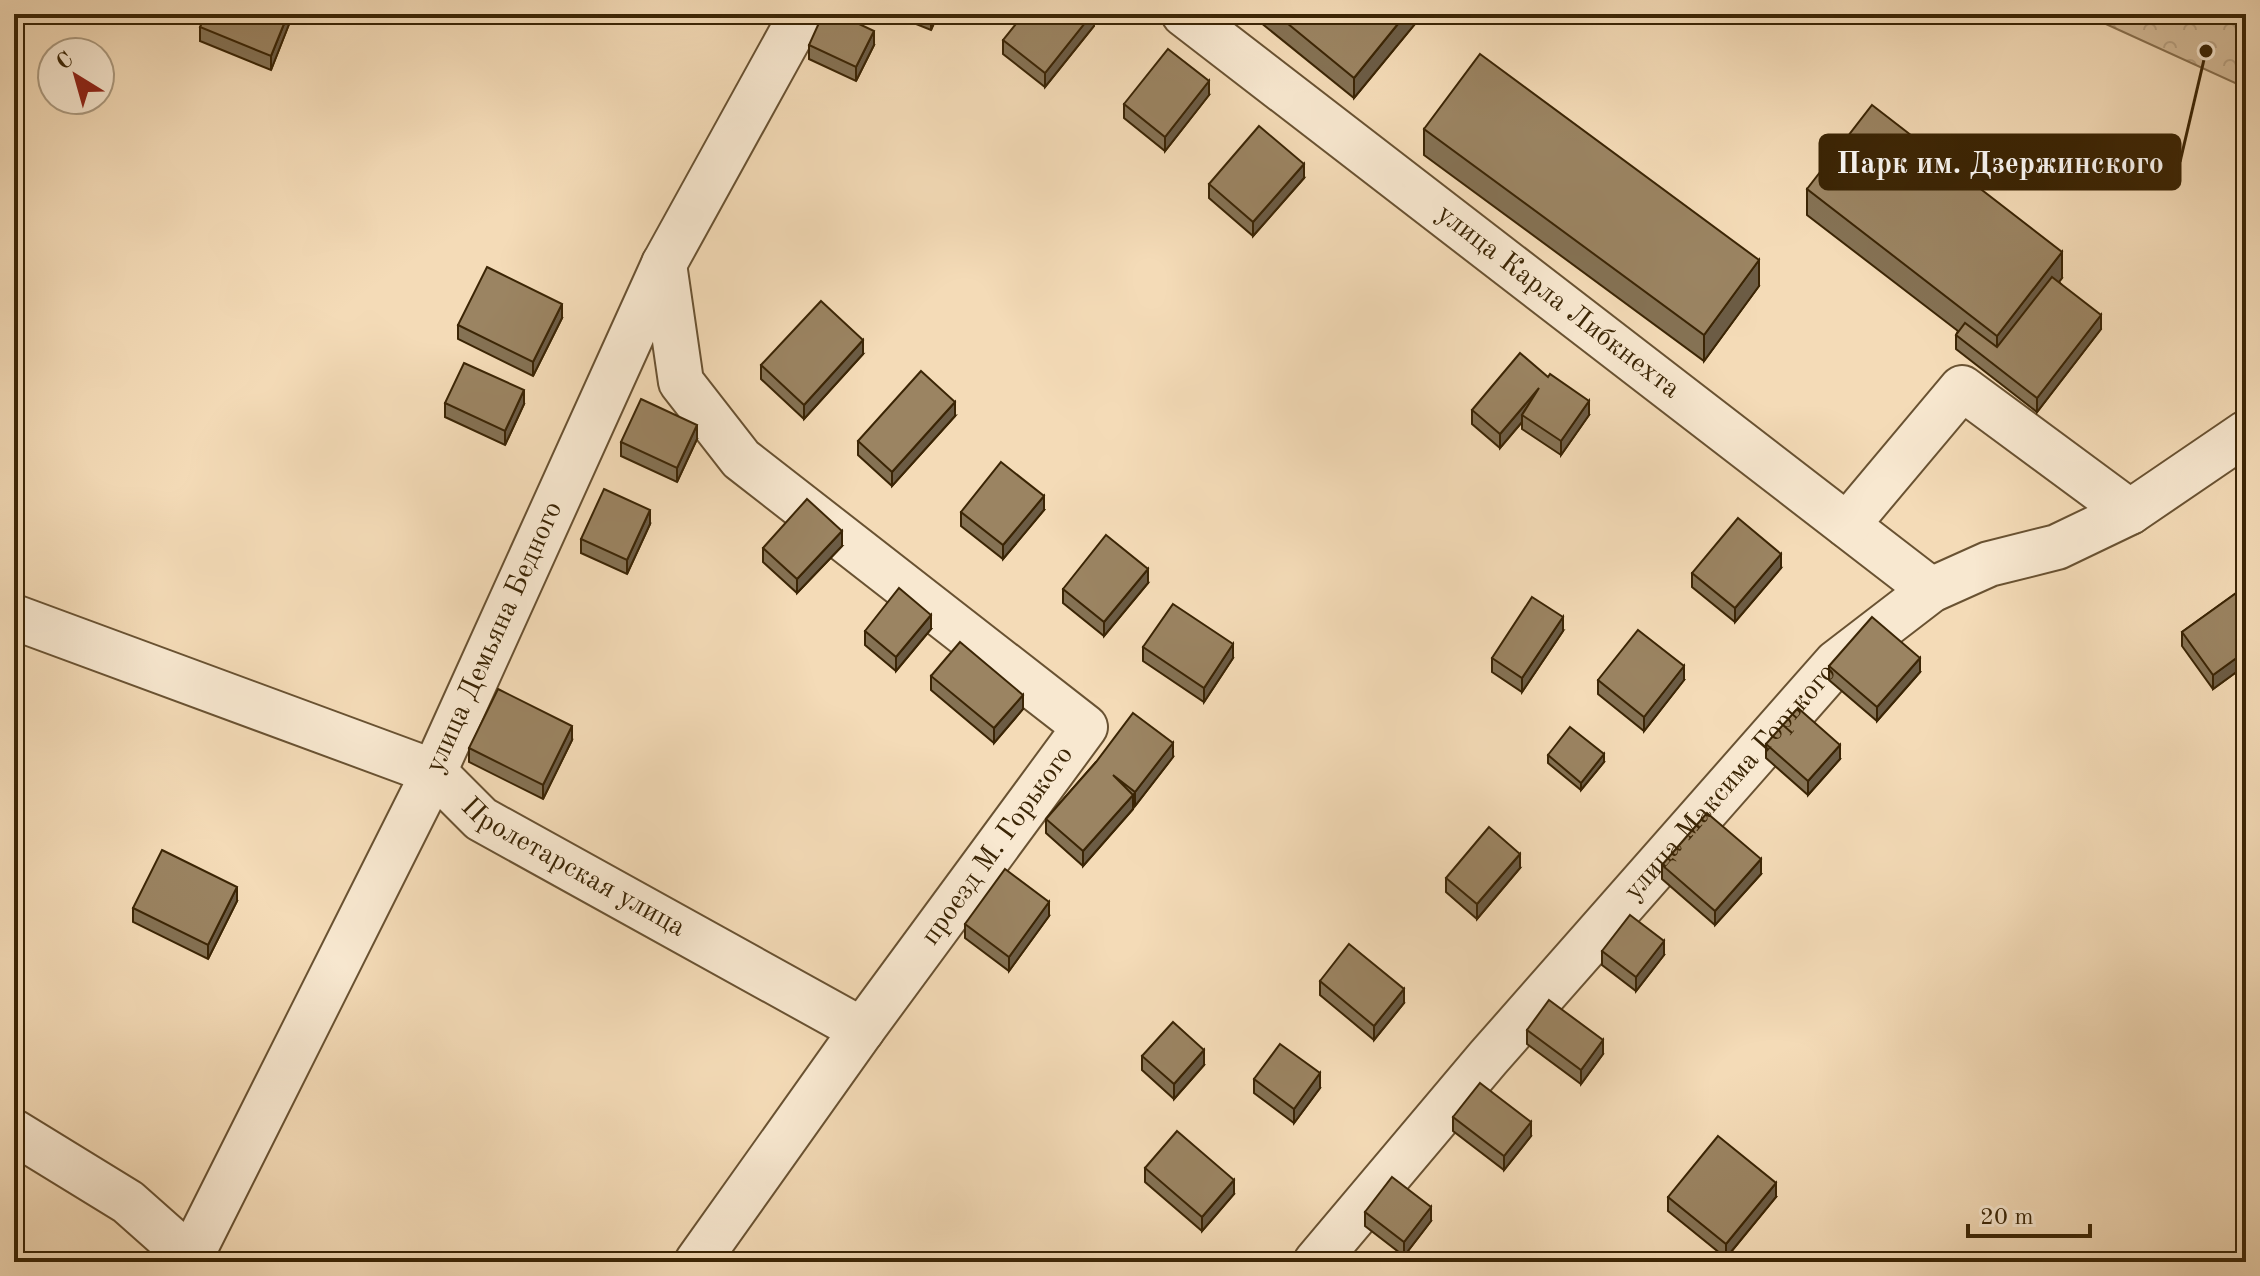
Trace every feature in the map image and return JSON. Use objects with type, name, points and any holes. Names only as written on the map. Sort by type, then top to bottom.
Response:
[{"type":"street","name":"улица Демьяна Бедного","points":[[189,1260],[434,772],[664,264],[802,14]]},
{"type":"street","name":"улица Карла Либкнехта","points":[[1184,14],[1931,590]]},
{"type":"street","name":"проезд М. Горького","points":[[664,264],[681,382],[741,459],[1085,727],[862,1030],[697,1262]]},
{"type":"street","points":[[1847,525],[1962,388],[2130,512]]},
{"type":"street","name":"улица Максима Горького","points":[[1316,1262],[1488,1058],[1836,663],[1931,590],[1989,564],[2057,547],[2130,512],[2246,433]]},
{"type":"street","name":"Пролетарская улица","points":[[14,617],[434,772],[481,819],[862,1030]]},
{"type":"street","points":[[14,1132],[128,1202],[189,1260]]},
{"type":"green space","points":[[2084,14],[2246,14],[2246,88]]},
{"type":"building","points":[[206,14],[288,14],[271,56],[200,27]]},
{"type":"building","points":[[823,14],[838,14],[874,31],[856,67],[809,45]]},
{"type":"building","points":[[1024,14],[1092,14],[1045,73],[1003,40]]},
{"type":"building","points":[[1276,14],[1406,14],[1354,78]]},
{"type":"building","points":[[1168,49],[1209,81],[1165,137],[1124,104]]},
{"type":"building","points":[[1480,54],[1759,260],[1704,335],[1424,129]]},
{"type":"building","points":[[1872,105],[2062,252],[1997,336],[1807,189]]},
{"type":"building","points":[[1259,126],[1304,164],[1253,222],[1209,184]]},
{"type":"building","points":[[487,267],[562,304],[533,362],[458,325]]},
{"type":"building","points":[[2052,277],[2101,315],[2037,398],[1956,335],[1965,323],[1997,347]]},
{"type":"building","points":[[821,301],[863,340],[804,405],[761,365]]},
{"type":"building","points":[[1520,353],[1548,377],[1550,374],[1589,401],[1561,441],[1522,415],[1539,388],[1500,434],[1472,410]]},
{"type":"building","points":[[464,363],[524,390],[505,431],[445,403]]},
{"type":"building","points":[[921,371],[955,402],[892,472],[858,441]]},
{"type":"building","points":[[641,399],[697,425],[677,468],[621,442]]},
{"type":"building","points":[[1001,462],[1044,496],[1003,545],[961,512]]},
{"type":"building","points":[[604,489],[650,510],[627,560],[581,539]]},
{"type":"building","points":[[807,499],[842,531],[797,579],[763,548]]},
{"type":"building","points":[[1738,518],[1781,554],[1735,608],[1692,573]]},
{"type":"building","points":[[1106,535],[1148,569],[1104,622],[1063,589]]},
{"type":"building","points":[[2246,586],[2246,651],[2213,675],[2182,632]]},
{"type":"building","points":[[899,588],[931,615],[896,657],[865,631]]},
{"type":"building","points":[[1532,597],[1563,617],[1522,678],[1492,658]]},
{"type":"building","points":[[1173,604],[1233,644],[1204,688],[1143,647]]},
{"type":"building","points":[[1872,617],[1920,658],[1877,707],[1829,666]]},
{"type":"building","points":[[1638,630],[1684,666],[1644,717],[1598,680]]},
{"type":"building","points":[[960,642],[1023,695],[994,728],[931,676]]},
{"type":"building","points":[[498,689],[572,726],[543,785],[469,748]]},
{"type":"building","points":[[1798,708],[1840,745],[1808,781],[1766,744]]},
{"type":"building","points":[[1133,713],[1173,743],[1135,792],[1113,775],[1133,795],[1083,851],[1046,819],[1096,762]]},
{"type":"building","points":[[1570,727],[1604,754],[1581,783],[1548,755]]},
{"type":"building","points":[[1707,813],[1761,859],[1715,911],[1662,865]]},
{"type":"building","points":[[1489,827],[1520,854],[1477,904],[1446,878]]},
{"type":"building","points":[[162,850],[237,887],[208,945],[133,908]]},
{"type":"building","points":[[1005,869],[1049,902],[1009,957],[965,924]]},
{"type":"building","points":[[1630,915],[1664,941],[1636,977],[1602,951]]},
{"type":"building","points":[[1349,944],[1404,989],[1374,1026],[1320,981]]},
{"type":"building","points":[[1549,1000],[1603,1040],[1581,1070],[1527,1030]]},
{"type":"building","points":[[1173,1022],[1204,1050],[1174,1084],[1142,1056]]},
{"type":"building","points":[[1280,1044],[1320,1073],[1294,1109],[1254,1079]]},
{"type":"building","points":[[1480,1083],[1531,1122],[1504,1156],[1453,1117]]},
{"type":"building","points":[[1177,1131],[1234,1180],[1202,1217],[1145,1168]]},
{"type":"building","points":[[1718,1136],[1776,1183],[1726,1244],[1668,1197]]},
{"type":"building","points":[[1392,1177],[1431,1207],[1404,1242],[1365,1212]]},
{"type":"place","name":"Парк им. Дзержинского","points":[[2206,51]]}]
